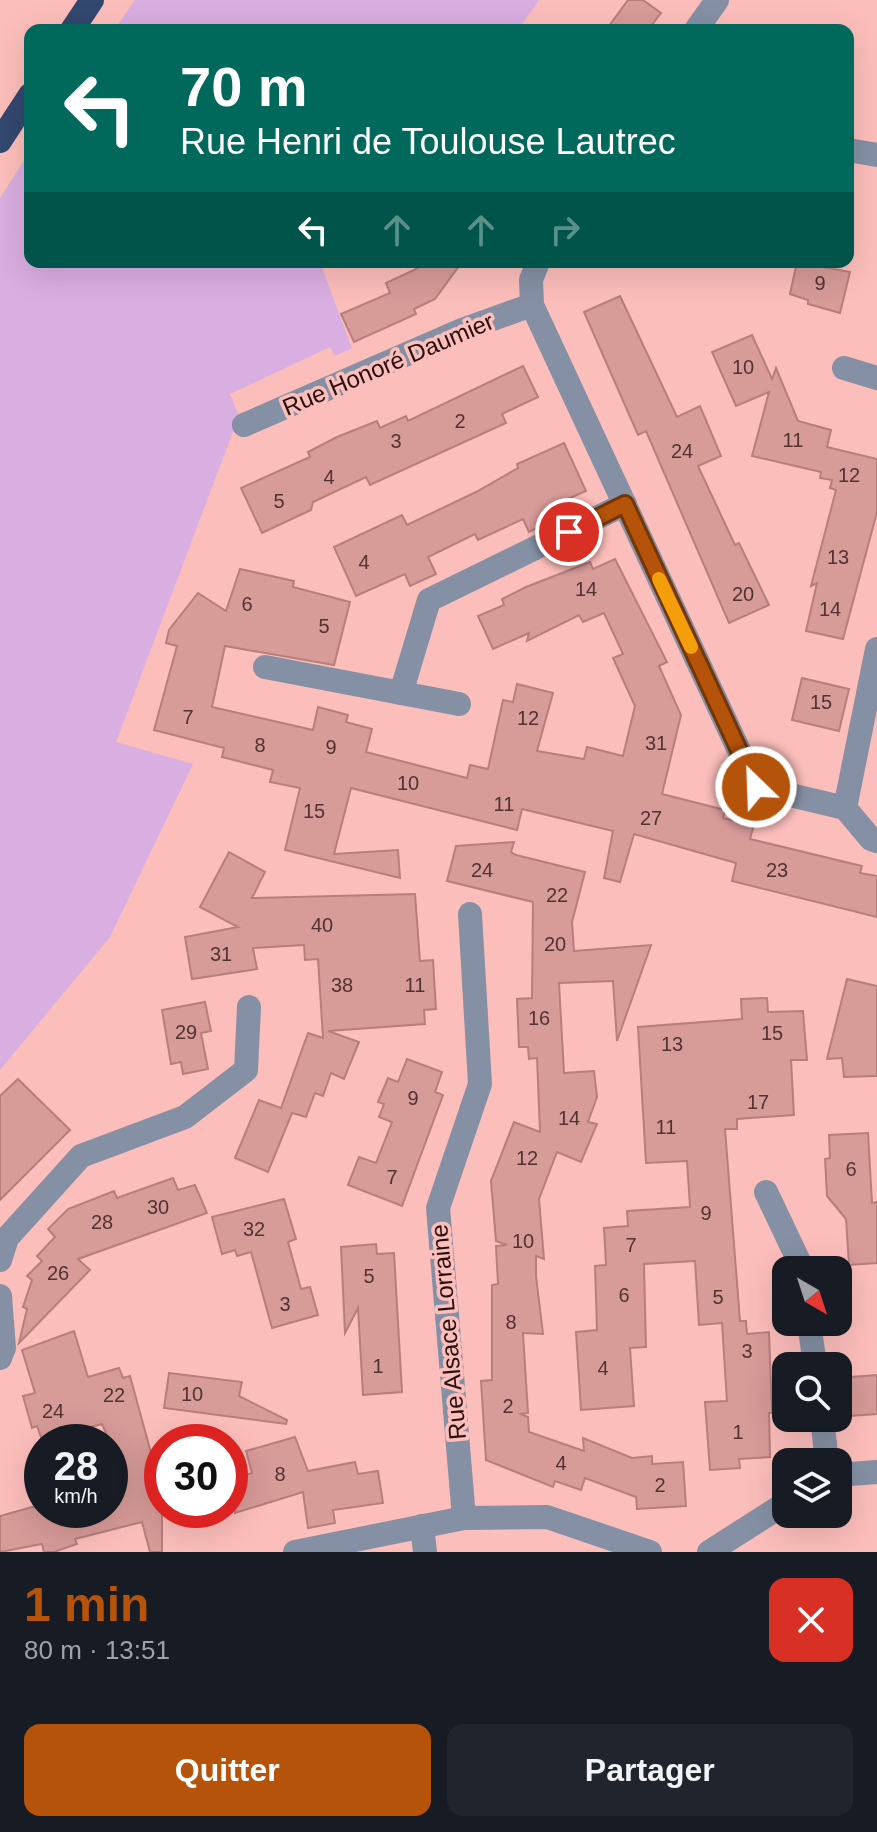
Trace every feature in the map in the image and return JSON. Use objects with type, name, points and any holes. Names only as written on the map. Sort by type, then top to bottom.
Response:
[{"type":"highway","points":[[76,24],[92,0]]},
{"type":"highway","points":[[0,141],[24,104]]},
{"type":"street","points":[[700,24],[717,0]]},
{"type":"street","points":[[854,151],[877,155]]},
{"type":"street","points":[[536,268],[531,280],[532,305],[756,787],[845,808],[871,839],[877,841]]},
{"type":"street","name":"Rue Honoré Daumier","points":[[244,425],[462,330],[532,305]]},
{"type":"street","points":[[844,368],[877,378]]},
{"type":"street","points":[[401,693],[429,600],[625,504]]},
{"type":"street","points":[[845,808],[877,649]]},
{"type":"street","points":[[265,667],[459,704]]},
{"type":"street","name":"Rue Alsace Lorraine","points":[[464,1518],[438,1208],[480,1084],[470,914]]},
{"type":"street","points":[[0,1260],[7,1238],[81,1156],[185,1117],[246,1070],[249,1007]]},
{"type":"street","points":[[766,1192],[796,1256]]},
{"type":"street","points":[[0,1296],[4,1348],[0,1358]]},
{"type":"street","points":[[852,1474],[877,1472]]},
{"type":"street","points":[[709,1552],[772,1512]]},
{"type":"street","points":[[295,1552],[464,1518],[547,1517],[650,1552]]},
{"type":"street","points":[[422,1526],[425,1552]]},
{"type":"shaded area","points":[[135,0],[539,0],[522,24],[118,24]]},
{"type":"shaded area","points":[[24,160],[24,268],[322,268],[352,348],[335,356],[330,347],[230,394],[239,416],[116,742],[193,764],[110,937],[0,1070],[0,198]]},
{"type":"building","points":[[628,0],[643,0],[661,13],[653,24],[610,24]]},
{"type":"building","points":[[418,268],[458,268],[435,299],[414,309],[416,314],[354,342],[341,314],[390,293],[386,283]]},
{"type":"building","points":[[796,268],[829,268],[850,272],[840,313],[808,304],[808,300],[790,294]]},
{"type":"building","points":[[620,296],[677,417],[700,406],[721,456],[698,466],[735,545],[739,543],[769,605],[729,623],[646,431],[638,435],[584,312]]},
{"type":"building","points":[[752,335],[772,379],[776,368],[798,421],[831,430],[827,447],[877,459],[877,512],[843,639],[806,631],[817,583],[811,586],[836,490],[830,488],[832,480],[820,478],[821,472],[752,456],[769,392],[736,406],[712,352]]},
{"type":"building","points":[[523,366],[538,397],[502,414],[506,423],[370,485],[366,477],[313,502],[311,510],[262,533],[241,488],[310,457],[308,452],[337,437],[377,421],[380,428],[406,416],[408,421]]},
{"type":"building","points":[[564,443],[586,491],[552,506],[557,518],[529,532],[523,519],[478,540],[475,534],[428,557],[436,574],[410,586],[405,574],[356,596],[334,547],[402,515],[407,525],[476,492],[518,468],[517,464]]},
{"type":"building","points":[[615,559],[667,662],[659,666],[681,715],[662,794],[725,810],[723,818],[754,825],[750,839],[862,866],[860,873],[877,876],[877,917],[732,881],[736,863],[634,834],[620,882],[604,878],[613,831],[522,809],[517,830],[351,788],[334,854],[398,850],[400,878],[285,850],[300,788],[270,782],[273,770],[222,757],[224,748],[154,730],[177,646],[166,643],[169,630],[198,593],[226,611],[240,569],[294,581],[293,587],[350,602],[334,665],[225,646],[212,707],[313,730],[318,707],[348,715],[346,722],[372,729],[366,752],[467,778],[470,765],[488,769],[503,700],[513,702],[517,684],[553,693],[537,751],[584,759],[587,747],[623,756],[635,706],[613,658],[623,654],[604,613],[583,622],[579,615],[527,641],[529,633],[493,649],[478,616],[504,605],[502,599],[526,587],[590,562],[593,569]]},
{"type":"building","points":[[802,678],[849,689],[839,731],[792,720]]},
{"type":"building","points":[[514,842],[511,852],[516,855],[585,872],[572,922],[574,951],[651,945],[617,1041],[613,981],[559,983],[564,1073],[594,1071],[597,1097],[588,1122],[597,1124],[581,1162],[557,1152],[539,1199],[544,1259],[536,1256],[536,1276],[543,1334],[523,1333],[528,1413],[521,1414],[528,1417],[529,1432],[584,1451],[583,1438],[632,1458],[652,1456],[652,1464],[683,1462],[686,1506],[637,1509],[636,1497],[585,1478],[581,1490],[555,1481],[553,1487],[486,1460],[481,1381],[492,1380],[492,1285],[498,1284],[496,1246],[507,1245],[496,1241],[491,1181],[514,1122],[540,1132],[537,1058],[529,1059],[528,1047],[519,1047],[517,999],[532,998],[533,902],[447,881],[456,846]]},
{"type":"building","points":[[229,852],[265,872],[252,898],[415,894],[420,961],[433,960],[436,1009],[424,1010],[425,1024],[328,1031],[359,1042],[344,1079],[331,1073],[323,1096],[315,1093],[306,1117],[292,1113],[268,1172],[235,1158],[259,1100],[281,1108],[308,1033],[323,1038],[318,959],[305,960],[304,945],[253,948],[257,969],[192,979],[185,937],[238,927],[200,907]]},
{"type":"building","points":[[847,979],[877,986],[877,1076],[844,1077],[842,1058],[827,1059]]},
{"type":"building","points":[[767,998],[768,1012],[803,1011],[807,1060],[791,1060],[794,1115],[737,1119],[737,1129],[725,1129],[740,1321],[746,1321],[747,1334],[769,1332],[772,1413],[769,1413],[770,1457],[739,1459],[740,1468],[710,1470],[705,1402],[727,1401],[722,1323],[699,1325],[695,1261],[644,1264],[646,1347],[630,1348],[634,1406],[581,1410],[576,1332],[597,1330],[595,1266],[606,1265],[604,1228],[628,1226],[627,1211],[690,1207],[687,1161],[646,1163],[638,1027],[742,1019],[741,999]]},
{"type":"building","points":[[205,1002],[211,1031],[201,1033],[208,1069],[183,1074],[181,1062],[171,1064],[162,1010]]},
{"type":"building","points":[[407,1059],[442,1072],[435,1092],[443,1095],[402,1206],[348,1185],[359,1157],[376,1163],[392,1122],[379,1117],[384,1104],[378,1102],[388,1078],[398,1082]]},
{"type":"building","points":[[18,1079],[70,1130],[0,1200],[0,1096]]},
{"type":"building","points":[[868,1133],[872,1203],[877,1202],[877,1263],[852,1265],[852,1256],[848,1256],[846,1219],[827,1196],[825,1159],[830,1158],[829,1135]]},
{"type":"building","points":[[173,1178],[178,1190],[195,1185],[207,1213],[78,1259],[90,1270],[19,1343],[27,1309],[23,1307],[32,1280],[27,1276],[42,1261],[37,1256],[55,1237],[48,1229],[68,1209],[114,1191],[117,1198]]},
{"type":"building","points":[[284,1199],[296,1239],[288,1242],[301,1289],[310,1287],[318,1315],[272,1328],[251,1252],[237,1256],[235,1250],[222,1254],[212,1217]]},
{"type":"building","points":[[376,1244],[377,1254],[394,1253],[402,1392],[363,1395],[358,1308],[345,1333],[341,1247]]},
{"type":"building","points":[[74,1331],[88,1377],[119,1368],[123,1378],[130,1376],[144,1427],[144,1528],[162,1528],[162,1552],[150,1552],[142,1522],[128,1526],[128,1424],[31,1424],[23,1396],[35,1393],[22,1350]]},
{"type":"building","points":[[169,1373],[242,1382],[239,1396],[287,1420],[286,1424],[164,1408]]},
{"type":"building","points":[[877,1375],[877,1414],[852,1416],[852,1377]]},
{"type":"building","points":[[295,1437],[308,1471],[355,1462],[358,1474],[378,1471],[383,1503],[333,1510],[335,1523],[308,1528],[303,1492],[248,1509],[248,1474],[252,1473],[248,1450]]},
{"type":"building","points":[[24,1509],[24,1528],[118,1528],[75,1539],[77,1544],[54,1552],[44,1552],[42,1544],[0,1552],[0,1516]]},
{"type":"slow traffic","points":[[659,579],[691,647]]},
{"type":"route","points":[[569,532],[625,504],[756,787]]}]
